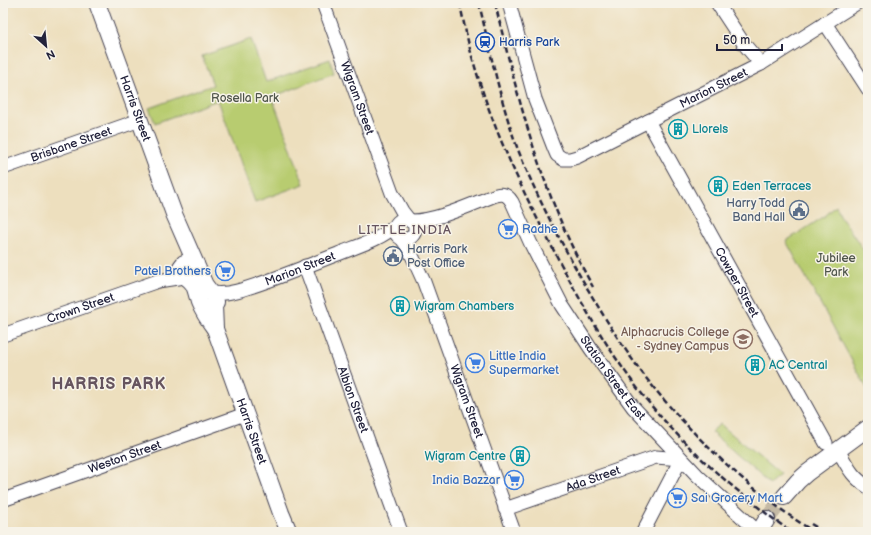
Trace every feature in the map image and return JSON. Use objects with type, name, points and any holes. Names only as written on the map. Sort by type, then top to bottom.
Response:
[{"type":"main road","name":"Harris Street","points":[[97,3],[174,214],[187,267],[188,279],[211,302],[215,329],[281,514],[289,532]]},
{"type":"main road","points":[[784,497],[832,446],[868,428]]},
{"type":"street","name":"Wigram Street","points":[[323,3],[514,532]]},
{"type":"street","name":"Marion Street","points":[[508,3],[537,108],[555,151],[563,159],[577,157],[761,64],[857,3]]},
{"type":"street","points":[[716,3],[744,44],[761,64]]},
{"type":"street","points":[[726,3],[750,40],[761,64]]},
{"type":"street","points":[[825,23],[868,89]]},
{"type":"street","name":"Brisbane Street","points":[[3,168],[140,120]]},
{"type":"street","name":"Cowper Street","points":[[648,121],[832,446],[851,474],[858,481],[868,487]]},
{"type":"street","name":"Marion Street","points":[[211,302],[219,294],[236,292],[363,244],[384,234],[405,229],[420,220],[443,215],[496,195],[506,195]]},
{"type":"street","name":"Station Street East","points":[[506,195],[512,202],[531,244],[562,305],[590,349],[633,407],[697,475],[761,528]]},
{"type":"street","name":"Albion Street","points":[[305,266],[401,532]]},
{"type":"street","name":"Crown Street","points":[[3,335],[158,281],[187,267]]},
{"type":"street","name":"Weston Street","points":[[3,500],[245,414]]},
{"type":"street","name":"Ada Street","points":[[505,509],[656,457],[681,459]]},
{"type":"street","points":[[643,532],[681,459]]},
{"type":"green space","name":"Rosella Park","points":[[251,39],[266,82],[330,59],[334,73],[272,97],[304,184],[255,202],[218,100],[155,123],[149,108],[213,85],[202,56]]},
{"type":"green space","name":"Jubilee Park","points":[[836,206],[840,215],[868,257],[868,390],[786,241],[825,216]]},
{"type":"green space","points":[[720,424],[780,475],[769,484],[711,432]]},
{"type":"tunnel","points":[[767,519],[784,497]]},
{"type":"railway","points":[[460,3],[475,66],[508,157],[564,270],[605,342],[636,387],[672,429],[729,484],[791,532]]},
{"type":"railway","points":[[479,3],[500,93],[517,147],[538,196],[562,243],[613,330],[650,383],[686,425],[747,482],[769,500],[814,532]]},
{"type":"railway","points":[[495,3],[523,113],[546,184],[575,253],[593,287]]},
{"type":"railway","points":[[811,524],[824,532]]},
{"type":"place","name":"Harris Park","points":[[485,42]]},
{"type":"place","name":"Llorels","points":[[678,129]]},
{"type":"place","name":"Eden Terraces","points":[[718,186]]},
{"type":"place","name":"Harry Todd Band Hall","points":[[799,210]]},
{"type":"place","name":"Radhe","points":[[508,229]]},
{"type":"place","name":"Harris Park Post Office","points":[[393,256]]},
{"type":"place","name":"Patel Brothers","points":[[225,271]]},
{"type":"place","name":"Wigram Chambers","points":[[400,306]]},
{"type":"place","name":"Alphacrucis College - Sydney Campus","points":[[743,339]]},
{"type":"place","name":"Little India Supermarket","points":[[475,363]]},
{"type":"place","name":"AC Central","points":[[755,365]]},
{"type":"place","name":"Wigram Centre","points":[[520,456]]},
{"type":"place","name":"India Bazzar","points":[[514,480]]},
{"type":"place","name":"Sai Grocery Mart","points":[[677,498]]},
{"type":"district","name":"LITTLE INDIA","points":[[405,230]]},
{"type":"district","name":"HARRIS PARK","points":[[109,384]]}]
